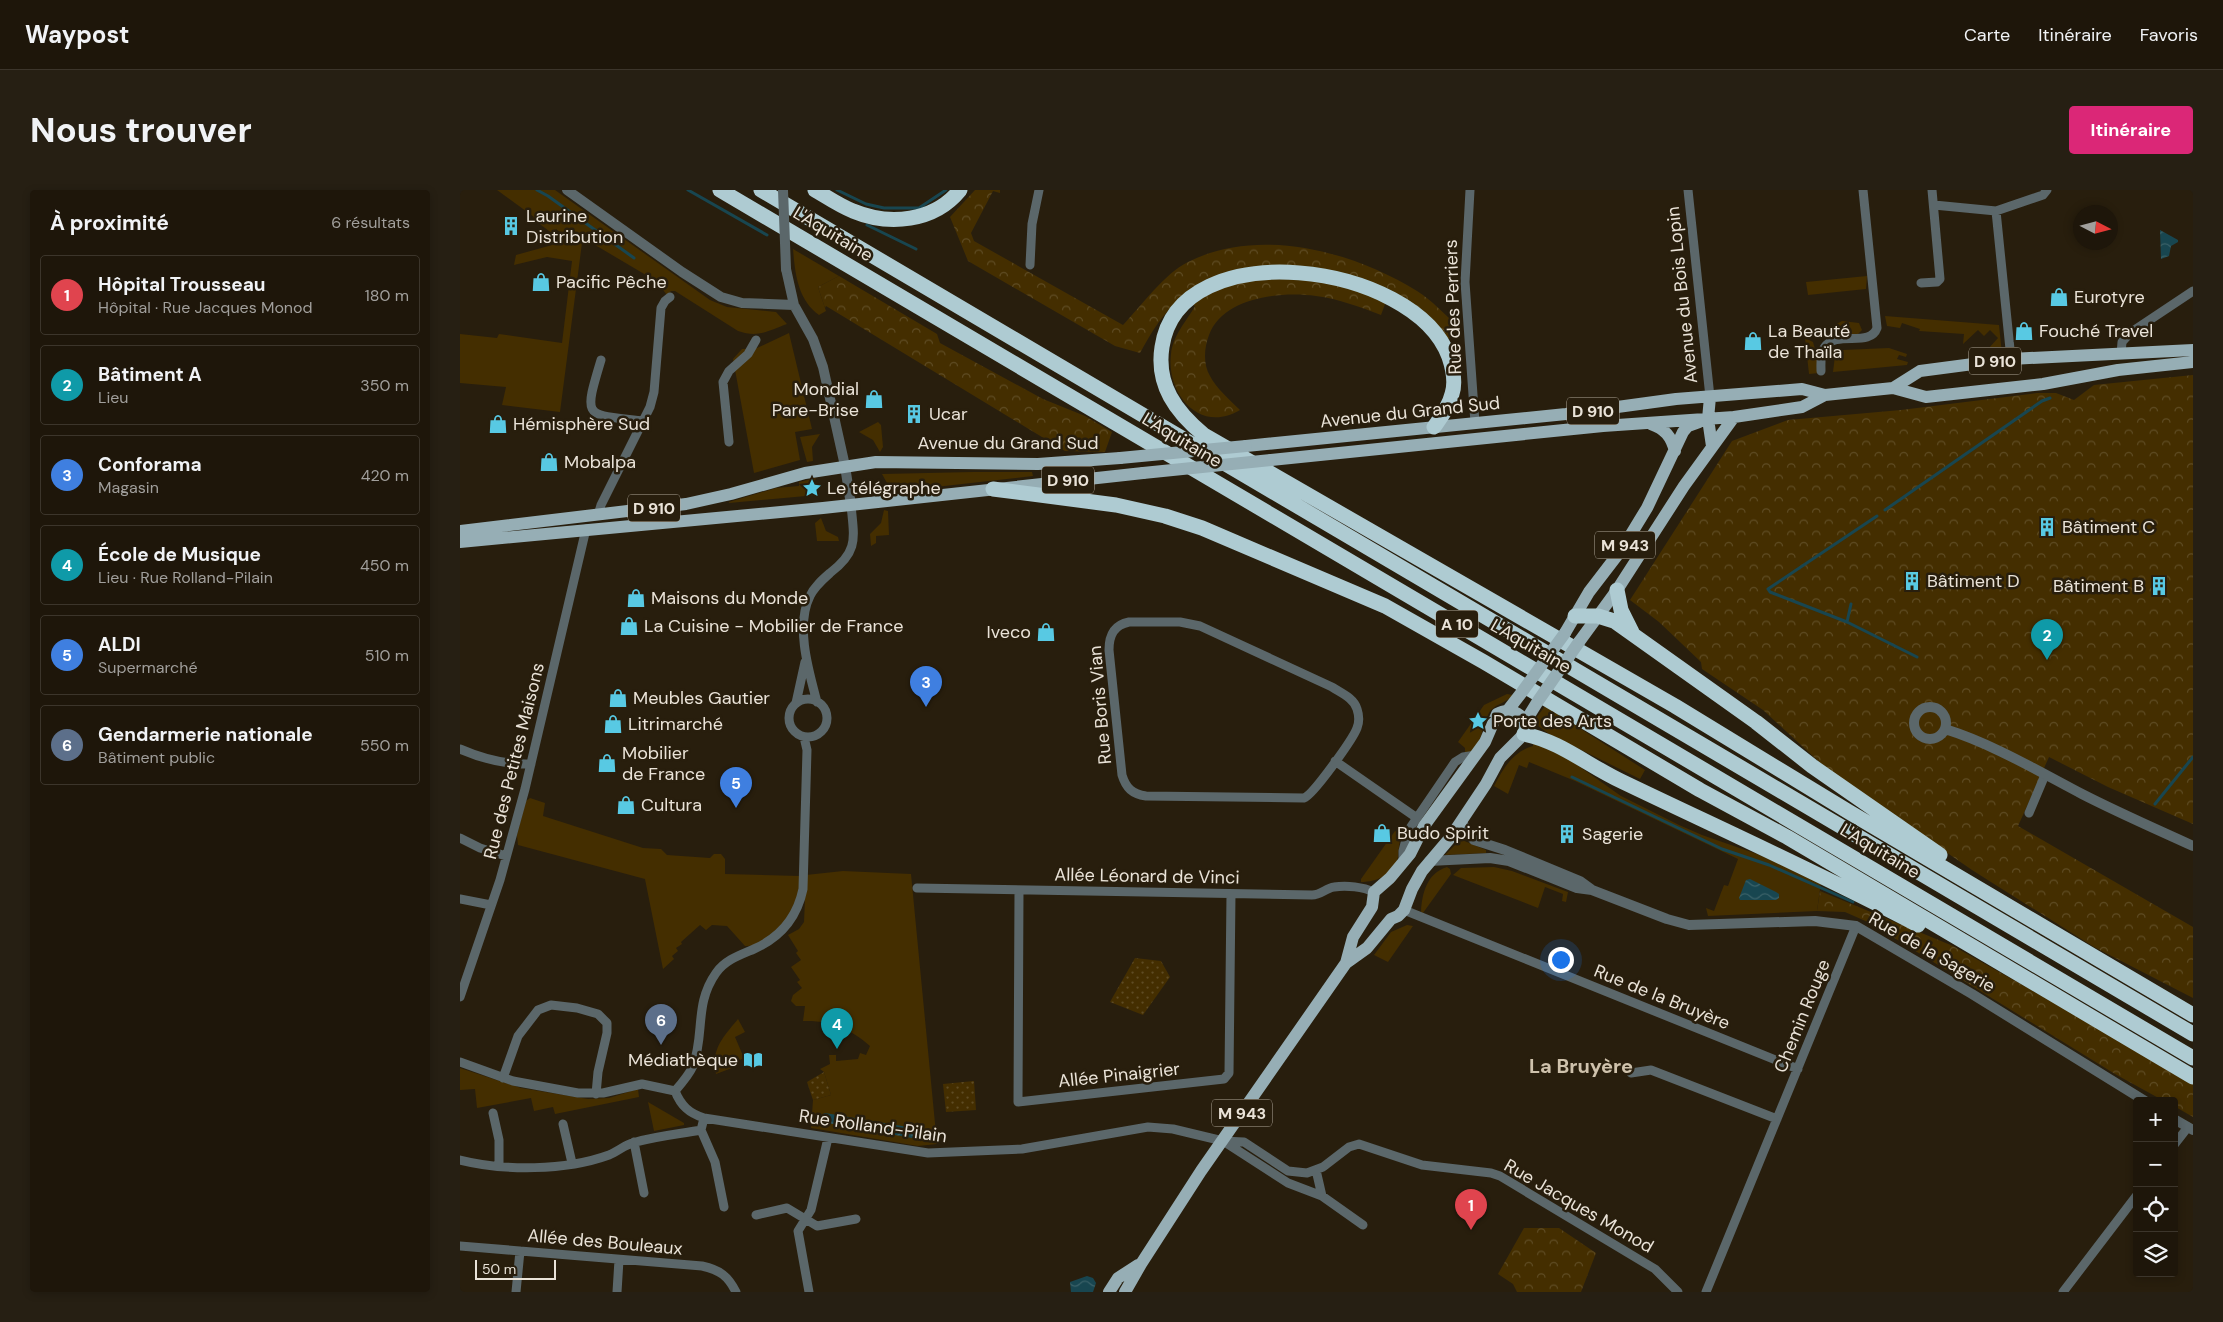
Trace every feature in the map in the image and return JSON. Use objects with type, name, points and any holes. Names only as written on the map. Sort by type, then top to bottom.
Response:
[{"type":"highway","name":"L'Aquitaine","points":[[720,190],[2193,1058]]},
{"type":"highway","name":"L'Aquitaine","points":[[762,190],[2193,1034]]},
{"type":"highway","points":[[815,190],[852,211],[868,216],[898,220],[932,212],[946,204],[960,190]]},
{"type":"highway","points":[[1434,427],[1452,395],[1454,375],[1448,354],[1438,336],[1425,320],[1403,304],[1372,289],[1335,278],[1315,275],[1283,273],[1242,276],[1215,283],[1202,290],[1181,308],[1167,330],[1160,356],[1165,386],[1176,409],[1204,435],[1681,709],[1849,812],[2193,1015]]},
{"type":"highway","points":[[994,489],[1116,506],[1164,516],[1202,528],[1385,606],[1484,662],[1700,790],[1787,837],[2193,1077]]},
{"type":"highway","points":[[1617,590],[1621,610],[1632,633]]},
{"type":"highway","points":[[1575,616],[1598,616],[1614,621],[1632,633],[1756,722],[1812,766],[1946,860],[1990,895]]},
{"type":"highway","points":[[1524,728],[1611,777],[1716,828],[1778,854],[1935,934],[1999,961]]},
{"type":"main road","name":"D 910","points":[[1893,388],[1920,371],[2011,359],[2193,350]]},
{"type":"main road","name":"D 910","points":[[1710,397],[1802,389],[1824,395],[1893,388],[1926,397],[2043,384],[2118,370],[2193,362]]},
{"type":"main road","name":"D 910","points":[[1648,423],[1734,417],[1802,407],[1824,395]]},
{"type":"main road","name":"Avenue du Grand Sud","points":[[460,530],[686,504],[732,494],[806,473],[876,462],[1063,463],[1475,423],[1710,397]]},
{"type":"main road","points":[[1710,397],[1708,419],[1712,446]]},
{"type":"main road","name":"M 943","points":[[1346,964],[1368,948],[1391,919],[1398,916],[1404,910],[1412,889],[1429,861],[1450,838],[1500,758],[1524,728],[1538,702],[1617,590],[1712,446],[1734,417]]},
{"type":"main road","name":"M 943","points":[[1125,1292],[1141,1264],[1223,1140],[1346,964],[1354,937],[1372,907],[1374,892],[1403,864],[1424,826],[1454,782],[1477,755],[1497,714],[1508,710],[1522,692],[1565,633],[1589,592],[1635,529],[1658,490],[1683,432],[1688,426],[1708,419]]},
{"type":"main road","name":"Avenue du Grand Sud","points":[[460,542],[851,505],[1143,472],[1648,423]]},
{"type":"main road","points":[[1648,423],[1666,432],[1675,451]]},
{"type":"main road","points":[[1508,710],[1518,714],[1524,728]]},
{"type":"main road","points":[[1372,907],[1380,915],[1391,919]]},
{"type":"main road","name":"M 943","points":[[1109,1292],[1118,1278],[1141,1264]]},
{"type":"street","points":[[567,190],[682,272],[721,297],[742,303],[794,305]]},
{"type":"street","points":[[783,190],[786,269],[794,305],[809,330],[819,354],[845,466],[851,505],[853,540],[850,555],[816,587],[806,606],[804,618],[806,659],[817,702],[826,715],[824,727],[816,736],[804,737],[795,732],[789,723],[790,712],[796,704],[806,659]]},
{"type":"street","points":[[1030,264],[1032,224],[1039,190]]},
{"type":"street","name":"Rue des Perriers","points":[[1470,190],[1465,282],[1475,423]]},
{"type":"street","name":"Avenue du Bois Lopin","points":[[1688,190],[1710,397]]},
{"type":"street","points":[[1821,371],[1823,350],[1828,343],[1839,339],[1870,336],[1875,333],[1877,328],[1863,190]]},
{"type":"street","points":[[1921,284],[1937,282],[1940,279],[1932,190]]},
{"type":"street","points":[[1934,205],[1996,210],[2042,195],[2047,190]]},
{"type":"street","points":[[1996,210],[2011,359]]},
{"type":"street","points":[[2121,354],[2126,337],[2193,292]]},
{"type":"street","points":[[598,515],[601,505],[644,421],[654,392],[661,308],[670,297]]},
{"type":"street","points":[[729,442],[723,382],[729,371],[748,354],[756,340]]},
{"type":"street","points":[[601,360],[591,396],[593,412],[603,416],[644,421]]},
{"type":"street","name":"Rue des Petites Maisons","points":[[460,998],[506,856],[531,764],[586,529]]},
{"type":"street","name":"Rue Boris Vian","points":[[1129,622],[1190,623],[1332,687],[1352,700],[1357,707],[1358,716],[1355,732],[1335,761],[1311,794],[1300,799],[1146,796],[1136,794],[1127,787],[1122,775],[1109,650],[1112,633],[1118,625],[1129,622]]},
{"type":"street","points":[[796,704],[806,700],[817,702]]},
{"type":"street","points":[[1945,729],[1991,747],[2098,802],[2193,846]]},
{"type":"street","points":[[675,1091],[693,1066],[701,1006],[706,990],[722,966],[770,941],[786,928],[801,900],[803,889],[807,750],[804,737]]},
{"type":"street","points":[[460,749],[478,757],[501,763],[531,764]]},
{"type":"street","points":[[1403,864],[1404,842],[1417,818],[1455,762],[1463,757],[1477,755]]},
{"type":"street","points":[[1335,761],[1417,818]]},
{"type":"street","points":[[2029,813],[2045,775]]},
{"type":"street","name":"Rue de la Sagerie","points":[[1462,820],[1465,829],[1474,840],[1573,877],[1592,890],[1667,919],[1689,925],[1815,921],[1856,926],[1972,994],[2139,1097]]},
{"type":"street","points":[[460,838],[480,848],[506,856]]},
{"type":"street","name":"Rue de la Sagerie","points":[[1429,861],[1499,859],[1577,888],[1592,890]]},
{"type":"street","name":"Allée Léonard de Vinci","points":[[918,888],[1316,895],[1333,887],[1356,888],[1374,892]]},
{"type":"street","name":"Allée Pinaigrier","points":[[1019,891],[1018,1102],[1224,1079],[1229,1073],[1231,894]]},
{"type":"street","points":[[460,899],[491,905]]},
{"type":"street","name":"Rue de la Bruyère","points":[[1404,910],[1798,1069]]},
{"type":"street","name":"Chemin Rouge","points":[[1706,1292],[1856,926]]},
{"type":"street","points":[[503,1078],[518,1036],[538,1010],[551,1005],[576,1008],[598,1014],[607,1023],[607,1033],[598,1072],[596,1094]]},
{"type":"street","points":[[460,1062],[503,1078],[596,1094],[637,1084],[653,1085],[675,1091],[682,1105],[701,1116],[701,1130],[715,1162],[724,1207]]},
{"type":"street","points":[[1631,1073],[1651,1070],[1777,1119]]},
{"type":"street","points":[[493,1112],[499,1140],[499,1166]]},
{"type":"street","name":"Rue Rolland-Pilain","points":[[701,1116],[910,1151],[951,1154],[1022,1149],[1148,1127],[1173,1129],[1223,1140],[1244,1142],[1288,1171],[1307,1172],[1316,1170]]},
{"type":"street","points":[[2177,1142],[2190,1129],[2178,1122]]},
{"type":"street","points":[[563,1124],[572,1163]]},
{"type":"street","points":[[460,1160],[482,1165],[540,1168],[609,1155],[622,1146],[634,1142],[701,1130]]},
{"type":"street","points":[[809,1292],[798,1231],[811,1210],[828,1138]]},
{"type":"street","points":[[1223,1140],[1288,1183],[1322,1196],[1363,1225]]},
{"type":"street","points":[[634,1142],[644,1193]]},
{"type":"street","name":"Rue Jacques Monod","points":[[1316,1170],[1323,1167],[1349,1147],[1359,1144],[1380,1149],[1417,1164],[1492,1173],[1655,1269],[1678,1292]]},
{"type":"street","points":[[1316,1170],[1322,1196]]},
{"type":"street","points":[[2063,1292],[2133,1200]]},
{"type":"street","points":[[756,1215],[787,1208],[806,1218],[816,1226],[856,1219]]},
{"type":"street","name":"Allée des Bouleaux","points":[[460,1246],[712,1268],[727,1276],[736,1292]]},
{"type":"street","points":[[516,1292],[520,1251]]},
{"type":"street","points":[[617,1292],[619,1260]]},
{"type":"green space","points":[[497,190],[555,190],[710,300],[727,307],[776,312],[787,324],[757,334],[738,331],[675,291],[671,291],[667,295],[656,281],[585,239],[582,243],[560,412],[502,405],[506,387],[460,383],[460,334],[497,338],[499,334],[562,343],[572,261],[547,257],[514,265],[516,255],[563,242],[561,233],[556,229],[553,234],[533,219],[534,217]]},
{"type":"green space","points":[[975,190],[1000,190],[1000,193],[993,191],[971,233],[974,241],[1123,325],[1170,274],[1188,262],[1216,251],[1245,246],[1275,245],[1305,248],[1335,255],[1391,277],[1434,303],[1460,328],[1443,344],[1388,296],[1381,315],[1325,297],[1286,295],[1255,299],[1227,312],[1216,322],[1207,340],[1205,356],[1208,371],[1224,394],[1240,410],[1225,416],[1212,417],[1199,413],[1180,396],[1174,383],[1171,369],[1171,354],[1174,341],[1195,306],[1182,297],[1158,323],[1140,353],[1115,346],[968,261],[950,217]]},
{"type":"green space","points":[[793,249],[839,276],[818,287],[826,311],[819,315],[806,302],[802,294],[795,268]]},
{"type":"green space","points":[[839,276],[937,334],[940,343],[1043,399],[1085,416],[1112,432],[1105,452],[1065,451],[826,306],[825,308],[818,287]]},
{"type":"green space","points":[[1867,276],[1866,289],[1808,295],[1806,282]]},
{"type":"green space","points":[[1885,316],[1999,325],[2002,354],[1986,355],[1988,349],[1998,338],[1990,330],[1984,336],[1978,330],[1963,344],[1964,334],[1919,331],[1920,329],[1902,323],[1900,328],[1887,326]]},
{"type":"green space","points":[[1842,321],[1859,323],[1862,330],[1858,334],[1831,335],[1833,326]]},
{"type":"green space","points":[[789,333],[812,429],[795,432],[800,460],[754,473],[733,359],[742,349],[757,348]]},
{"type":"green space","points":[[1805,338],[1813,342],[1819,363],[1819,373],[1809,374]]},
{"type":"green space","points":[[1889,348],[1907,354],[1906,357],[1899,355],[1897,359],[1908,362],[1907,365],[1833,372],[1835,356],[1843,350]]},
{"type":"green space","points":[[2193,375],[2193,824],[2108,787],[2049,757],[2018,826],[2193,927],[2193,998],[2094,947],[1972,870],[1829,771],[1763,710],[1702,669],[1701,662],[1659,622],[1630,600],[1732,441],[1788,420],[1901,410],[2037,393],[2056,393],[2074,400],[2094,385]]},
{"type":"green space","points":[[878,422],[881,425],[883,447],[880,452],[873,440],[859,432]]},
{"type":"green space","points":[[820,434],[812,447],[813,461],[807,462],[800,437]]},
{"type":"green space","points":[[1032,472],[1033,476],[882,493],[887,483],[882,474]]},
{"type":"green space","points":[[816,478],[811,488],[813,488],[817,495],[729,503],[776,488],[799,486],[799,482]]},
{"type":"green space","points":[[884,510],[888,511],[889,535],[876,536],[876,543],[871,546],[870,534],[881,523]]},
{"type":"green space","points":[[821,518],[826,531],[838,537],[839,541],[817,541],[815,523]]},
{"type":"green space","points":[[1507,694],[1513,695],[1493,708],[1489,713],[1476,751],[1465,753],[1465,748],[1458,742],[1484,705]]},
{"type":"green space","points":[[1545,706],[1645,770],[1640,779],[1549,734],[1537,725],[1536,718]]},
{"type":"green space","points":[[1533,743],[1566,757],[1621,796],[1679,825],[1757,854],[1821,882],[1817,911],[1708,916],[1706,908],[1714,911],[1724,885],[1728,886],[1738,859],[1575,781],[1529,762],[1527,768],[1519,765],[1508,794],[1494,786],[1514,756],[1533,746]]},
{"type":"green space","points":[[530,798],[545,803],[543,816],[643,848],[661,849],[667,855],[710,858],[714,854],[721,854],[725,859],[725,874],[800,876],[800,889],[797,900],[780,928],[773,935],[755,945],[745,946],[727,926],[712,925],[706,930],[700,925],[681,942],[682,944],[676,948],[678,951],[672,956],[674,959],[663,969],[645,879],[518,845],[517,835],[526,801]]},
{"type":"green space","points":[[1395,831],[1402,833],[1398,857],[1393,868],[1379,879],[1361,882],[1361,879]]},
{"type":"green space","points":[[1462,840],[1486,850],[1486,853],[1445,855]]},
{"type":"green space","points":[[1447,867],[1450,869],[1451,874],[1423,913],[1421,912],[1424,891],[1430,879],[1440,870]]},
{"type":"green space","points":[[1494,867],[1512,871],[1568,892],[1566,902],[1562,901],[1563,894],[1545,887],[1538,908],[1453,875],[1461,868]]},
{"type":"green space","points":[[843,871],[911,874],[937,1144],[918,1146],[811,1128],[813,1100],[831,1095],[824,1072],[820,1069],[830,1064],[829,1055],[836,1055],[836,1061],[858,1059],[860,1053],[866,1055],[870,1046],[856,1035],[841,1027],[823,1022],[803,1021],[805,1006],[796,1006],[791,1001],[793,995],[802,988],[797,982],[800,980],[791,967],[801,960],[788,935],[799,929],[804,922],[806,875]]},
{"type":"green space","points":[[1820,891],[1953,946],[2193,1081],[2193,1117],[2178,1108],[2178,1097],[2157,1097],[2115,1074],[1870,923],[1845,912],[1817,911]]},
{"type":"green space","points":[[1407,925],[1413,926],[1388,962],[1374,955],[1391,932]]},
{"type":"green space","points":[[1135,958],[1161,961],[1170,977],[1143,1015],[1110,1002]]},
{"type":"green space","points":[[738,1019],[745,1032],[735,1037],[744,1058],[740,1060],[735,1056],[732,1068],[716,1074],[715,1058],[717,1051],[723,1038]]},
{"type":"green space","points":[[460,1068],[521,1088],[588,1099],[609,1098],[638,1089],[639,1097],[555,1114],[553,1107],[534,1111],[531,1098],[477,1108],[475,1089],[460,1090]]},
{"type":"green space","points":[[824,1072],[831,1095],[813,1100],[807,1082]]},
{"type":"green space","points":[[974,1081],[976,1110],[946,1112],[943,1084]]},
{"type":"green space","points":[[648,1102],[684,1123],[684,1125],[654,1131]]},
{"type":"green space","points":[[1524,1228],[1559,1228],[1596,1253],[1581,1292],[1517,1292],[1513,1284],[1498,1274]]},
{"type":"water","points":[[2160,230],[2178,240],[2178,242],[2171,246],[2169,256],[2161,259]]},
{"type":"water","points":[[1750,879],[1776,892],[1779,894],[1779,898],[1776,900],[1740,900],[1739,898],[1746,880]]},
{"type":"water","points":[[825,1113],[914,1128],[917,1133],[912,1138],[822,1122],[821,1115]]},
{"type":"water","points":[[1087,1276],[1093,1278],[1096,1283],[1093,1292],[1071,1292],[1070,1282]]},
{"type":"waterway","points":[[537,190],[634,258]]},
{"type":"waterway","points":[[688,190],[767,235]]},
{"type":"waterway","points":[[837,190],[866,204],[884,208],[919,208],[946,190]]},
{"type":"waterway","points":[[867,225],[916,249]]},
{"type":"waterway","points":[[1885,510],[2042,401],[2050,398]]},
{"type":"waterway","points":[[1847,622],[1770,592],[1768,589],[1877,516]]},
{"type":"waterway","points":[[1851,604],[1847,622],[1917,657]]},
{"type":"waterway","points":[[2155,804],[2193,757]]},
{"type":"waterway","points":[[1572,777],[1722,849],[1769,865],[1853,902]]},
{"type":"place","name":"Laurine Distribution","points":[[511,226]]},
{"type":"place","name":"Pacific Pêche","points":[[541,282]]},
{"type":"place","name":"Eurotyre","points":[[2059,297]]},
{"type":"place","name":"Fouché Travel","points":[[2024,331]]},
{"type":"place","name":"La Beauté de Thaïla","points":[[1753,341]]},
{"type":"place","name":"Mondial Pare-Brise","points":[[874,399]]},
{"type":"place","name":"Ucar","points":[[914,414]]},
{"type":"place","name":"Hémisphère Sud","points":[[498,424]]},
{"type":"place","name":"Mobalpa","points":[[549,462]]},
{"type":"place","name":"Le télégraphe","points":[[812,488]]},
{"type":"place","name":"Bâtiment C","points":[[2047,527]]},
{"type":"place","name":"Bâtiment D","points":[[1912,581]]},
{"type":"place","name":"Bâtiment B","points":[[2159,586]]},
{"type":"place","name":"Maisons du Monde","points":[[636,598]]},
{"type":"place","name":"La Cuisine - Mobilier de France","points":[[629,626]]},
{"type":"place","name":"Iveco","points":[[1046,632]]},
{"type":"place","name":"Bâtiment A","points":[[2047,660]]},
{"type":"place","name":"Meubles Gautier","points":[[618,698]]},
{"type":"place","name":"Conforama","points":[[926,707]]},
{"type":"place","name":"Porte des Arts","points":[[1478,721]]},
{"type":"place","name":"Litrimarché","points":[[613,724]]},
{"type":"place","name":"Mobilier de France","points":[[607,763]]},
{"type":"place","name":"Cultura","points":[[626,805]]},
{"type":"place","name":"ALDI","points":[[736,808]]},
{"type":"place","name":"Budo Spirit","points":[[1382,833]]},
{"type":"place","name":"Sagerie","points":[[1567,834]]},
{"type":"place","name":"Gendarmerie nationale","points":[[661,1045]]},
{"type":"place","name":"École de Musique","points":[[837,1049]]},
{"type":"place","name":"Médiathèque","points":[[753,1060]]},
{"type":"place","name":"Hôpital Trousseau","points":[[1471,1230]]},
{"type":"district","name":"La Bruyère","points":[[1581,1066]]}]
